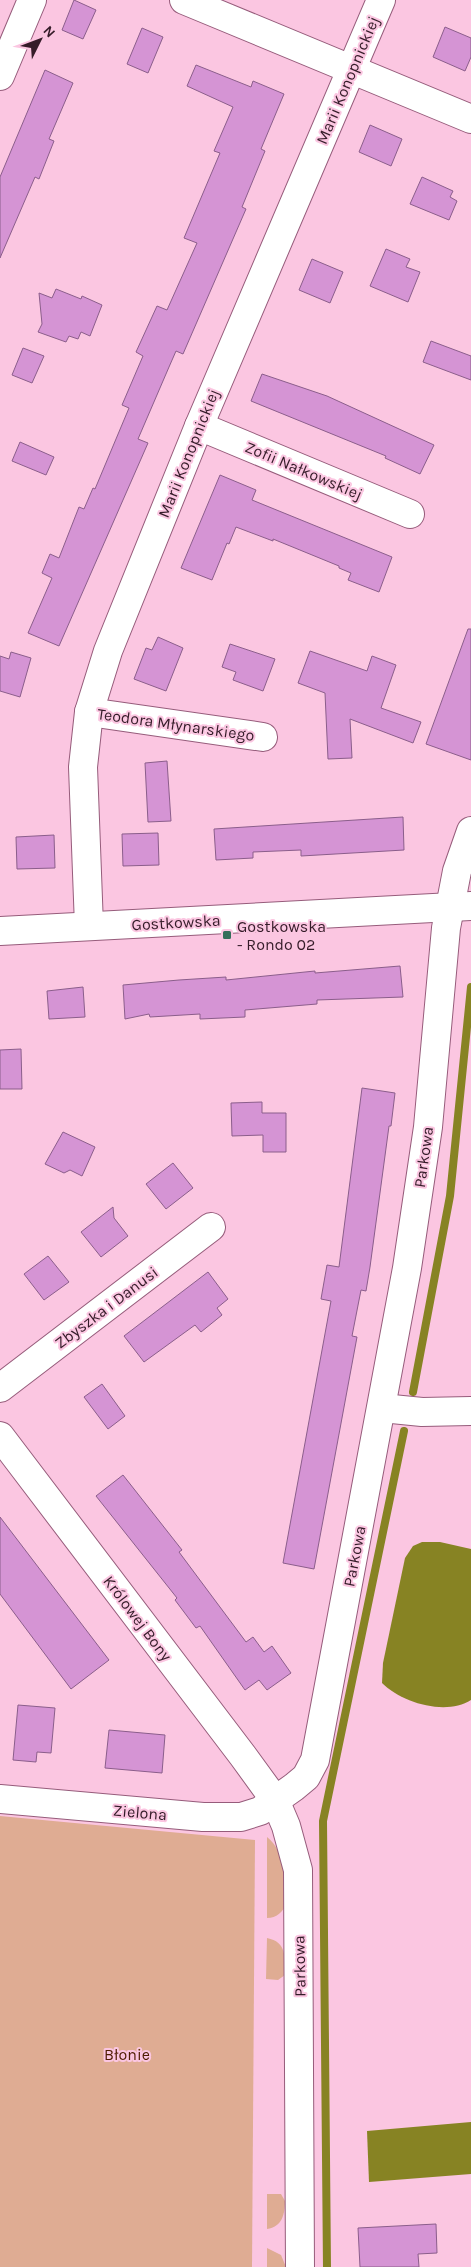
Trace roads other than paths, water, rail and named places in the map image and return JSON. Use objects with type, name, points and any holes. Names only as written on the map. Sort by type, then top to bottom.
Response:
[{"type":"street","points":[[0,76],[32,0]]},
{"type":"street","points":[[184,0],[471,119]]},
{"type":"street","name":"Marii Konopnickiej","points":[[89,926],[84,768],[89,712],[108,651],[198,426],[381,0]]},
{"type":"street","name":"Zofii Nałkowskiej","points":[[198,426],[410,514]]},
{"type":"street","name":"Teodora Młynarskiego","points":[[89,712],[263,737]]},
{"type":"street","name":"Parkowa","points":[[300,2267],[298,1870],[286,1826],[275,1800],[306,1777],[315,1760],[407,1268],[460,907],[457,871],[471,831]]},
{"type":"street","name":"Gostkowska","points":[[0,930],[460,907]]},
{"type":"street","name":"Zbyszka i Danusi","points":[[0,1388],[212,1227]]},
{"type":"street","points":[[382,1408],[422,1412],[471,1411]]},
{"type":"street","name":"Królowej Bony","points":[[0,1436],[275,1800]]},
{"type":"street","name":"Zielona","points":[[0,1799],[222,1817],[241,1817],[260,1811],[275,1800]]},
{"type":"waterway","points":[[413,1392],[450,1196],[471,987]]},
{"type":"waterway","points":[[327,2267],[323,1821],[404,1431]]},
{"type":"place","name":"Gostkowska - Rondo 02","points":[[227,935]]},
{"type":"park label","name":"Błonie","points":[[127,2054]]}]
